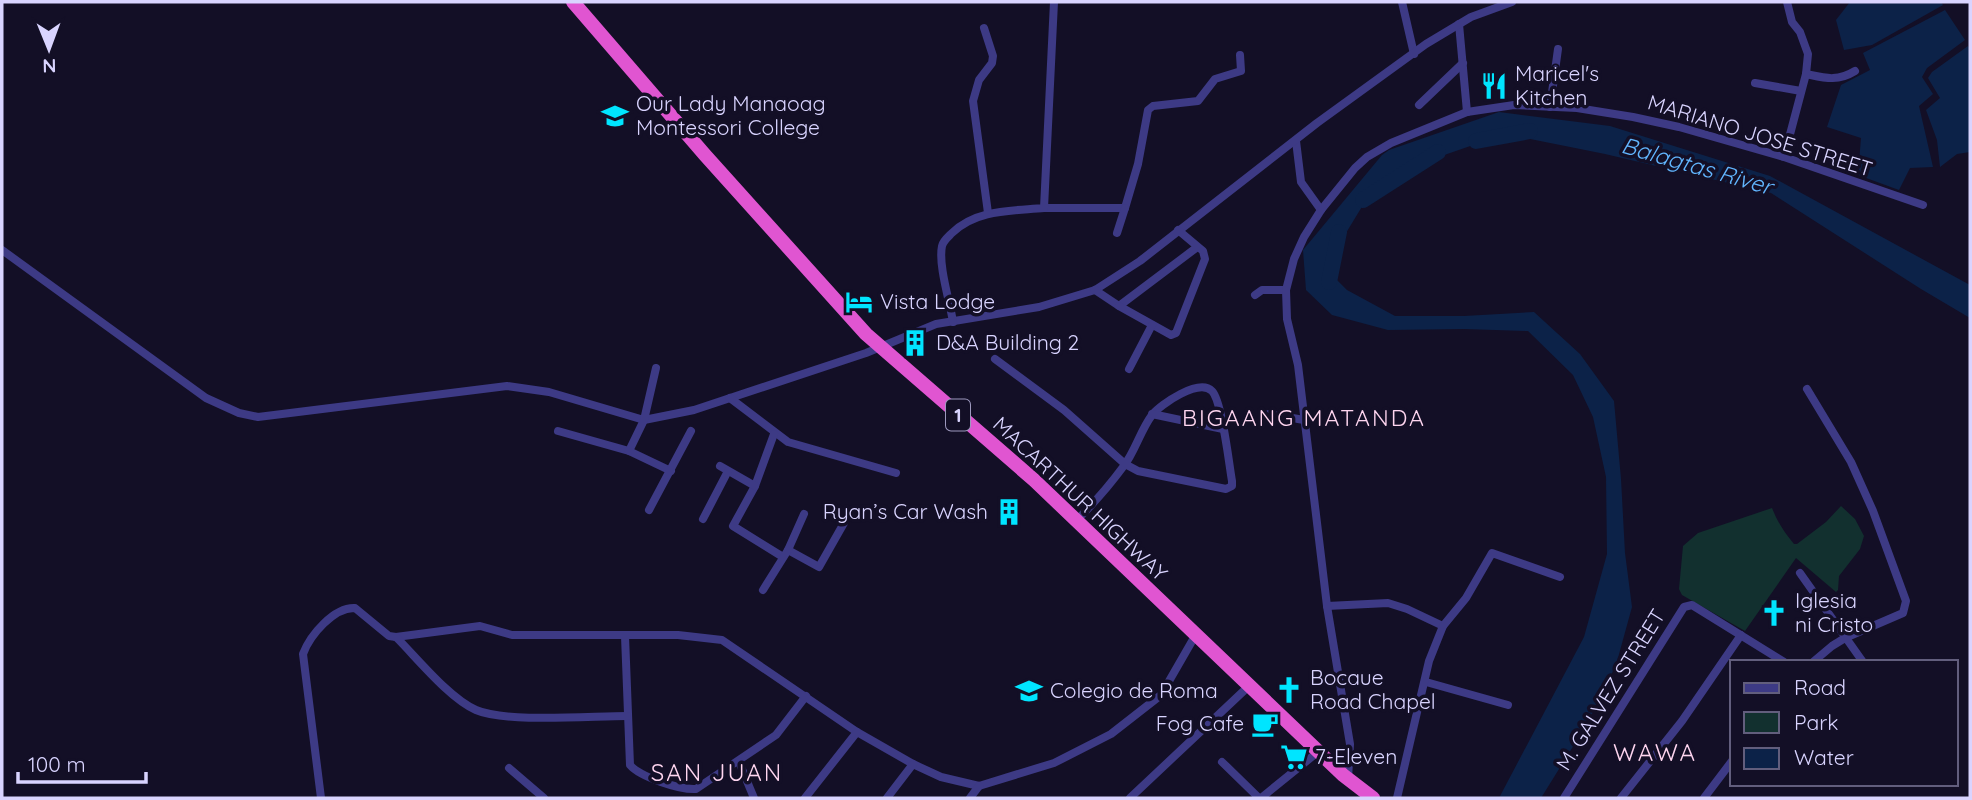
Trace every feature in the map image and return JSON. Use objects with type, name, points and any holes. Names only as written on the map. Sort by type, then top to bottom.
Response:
[{"type":"highway","name":"MACARTHUR HIGHWAY","points":[[573,2],[802,266],[881,348],[1077,520],[1195,636],[1348,779],[1373,798]]},
{"type":"street","points":[[1044,208],[1054,2]]},
{"type":"street","points":[[1402,2],[1414,54]]},
{"type":"street","points":[[2,250],[206,398],[239,414],[258,417],[507,386],[549,392],[643,420],[676,415],[881,348],[923,329],[1039,307],[1095,290],[1140,261],[1414,54],[1459,24],[1491,8],[1512,2]]},
{"type":"street","points":[[1784,157],[1806,74],[1808,54],[1806,43],[1792,22],[1787,2]]},
{"type":"street","points":[[1459,24],[1466,112]]},
{"type":"street","points":[[984,28],[993,57],[992,63],[979,80],[973,101],[988,214]]},
{"type":"street","points":[[1549,107],[1558,49]]},
{"type":"street","points":[[1116,233],[1138,164],[1147,110],[1153,106],[1198,101],[1215,79],[1241,71],[1240,55]]},
{"type":"street","points":[[1419,105],[1463,63]]},
{"type":"street","points":[[1806,74],[1832,79],[1845,77],[1855,71]]},
{"type":"street","points":[[1755,83],[1801,91]]},
{"type":"street","name":"MARIANO JOSE STREET","points":[[1348,779],[1350,744],[1326,606],[1298,365],[1287,319],[1286,290],[1300,244],[1321,210],[1355,168],[1379,149],[1466,112],[1498,106],[1577,108],[1661,122],[1784,157],[1923,205]]},
{"type":"street","points":[[1296,141],[1301,182],[1321,210]]},
{"type":"street","points":[[953,322],[943,270],[942,247],[962,223],[988,214],[1044,208],[1125,208]]},
{"type":"street","points":[[1095,290],[1152,325],[1171,335],[1176,333],[1205,258],[1203,251],[1196,248],[1178,230]]},
{"type":"street","points":[[1119,306],[1196,248]]},
{"type":"street","points":[[1255,295],[1262,290],[1286,290]]},
{"type":"street","points":[[1129,369],[1152,325]]},
{"type":"street","points":[[995,359],[1073,417],[1125,464],[1138,471],[1223,489],[1230,488],[1232,481],[1213,392],[1204,386],[1185,392],[1152,414],[1125,464],[1077,520]]},
{"type":"street","points":[[629,451],[643,420],[656,368]]},
{"type":"street","points":[[1807,389],[1851,461],[1873,511],[1906,601],[1903,613],[1846,638],[1815,660]]},
{"type":"street","points":[[730,398],[774,434],[802,447],[896,473]]},
{"type":"street","points":[[1152,414],[1223,429]]},
{"type":"street","points":[[1269,414],[1304,420]]},
{"type":"street","points":[[558,431],[629,451],[671,471]]},
{"type":"street","points":[[649,510],[691,432]]},
{"type":"street","points":[[774,434],[755,486],[733,526],[819,568],[844,523]]},
{"type":"street","points":[[703,519],[724,468],[755,486]]},
{"type":"street","points":[[762,590],[786,553],[804,514]]},
{"type":"street","points":[[1397,798],[1429,661],[1443,626],[1466,598],[1492,553],[1560,577]]},
{"type":"street","points":[[1800,573],[1862,660]]},
{"type":"street","points":[[1326,606],[1388,603],[1443,626]]},
{"type":"street","name":"M. GALVEZ STREET","points":[[1564,798],[1684,607],[1692,605],[1741,635]]},
{"type":"street","points":[[321,798],[302,662],[307,643],[325,623],[340,611],[349,608],[355,608],[389,636],[396,637],[481,626],[512,635],[678,635],[722,640],[858,732],[913,764],[941,777],[979,786],[1054,763],[1111,734],[1161,695],[1195,636]]},
{"type":"street","points":[[1621,798],[1682,721],[1741,635],[1781,660]]},
{"type":"street","points":[[625,636],[630,765],[640,773],[687,789],[696,789],[776,735],[806,696]]},
{"type":"street","points":[[396,637],[439,681],[476,710],[503,717],[626,716]]},
{"type":"street","points":[[1426,682],[1508,705]]},
{"type":"street","points":[[1130,798],[1250,685]]},
{"type":"street","points":[[805,798],[858,732]]},
{"type":"street","points":[[1222,762],[1260,798],[1318,751]]},
{"type":"street","points":[[739,761],[754,798]]},
{"type":"street","points":[[887,798],[913,764]]},
{"type":"street","points":[[1704,798],[1730,764]]},
{"type":"street","points":[[509,768],[544,798]]},
{"type":"street","points":[[970,798],[979,786]]},
{"type":"green space","points":[[1841,506],[1855,519],[1864,536],[1860,549],[1839,576],[1836,592],[1796,558],[1745,631],[1682,595],[1679,589],[1683,546],[1698,533],[1772,508],[1784,531],[1794,544],[1797,544],[1826,522]]},
{"type":"water","points":[[1850,2],[1941,2],[1943,5],[1872,45],[1844,50],[1836,20]]},
{"type":"water","points":[[1945,10],[1965,40],[1927,68],[1922,77],[1933,94],[1919,106],[1933,167],[1910,168],[1899,190],[1858,175],[1861,138],[1827,127],[1841,85],[1870,70],[1863,53]]},
{"type":"water","points":[[1968,46],[1970,152],[1957,154],[1940,167],[1937,140],[1926,110],[1940,98],[1928,78],[1932,72]]},
{"type":"water","points":[[1499,112],[1610,126],[1770,176],[1970,285],[1970,318],[1771,193],[1605,154],[1505,134],[1398,171],[1363,205],[1332,256],[1334,277],[1347,290],[1395,316],[1534,312],[1580,354],[1614,401],[1625,553],[1632,607],[1616,665],[1587,724],[1541,798],[1499,798],[1584,637],[1607,554],[1606,477],[1593,417],[1573,375],[1528,331],[1388,330],[1332,315],[1306,290],[1303,250],[1389,150]]},
{"type":"waterway","name":"Balagtas River","points":[[1476,141],[1530,131]]},
{"type":"waterway","name":"Balagtas River","points":[[1363,200],[1438,152]]},
{"type":"waterway","name":"Balagtas River","points":[[1329,282],[1339,232]]},
{"type":"place","name":"Maricel's Kitchen","points":[[1494,86]]},
{"type":"place","name":"Our Lady Manaoag Montessori College","points":[[615,116]]},
{"type":"place","name":"Vista Lodge","points":[[859,302]]},
{"type":"place","name":"D&A Building 2","points":[[915,343]]},
{"type":"place","name":"Ryan’s Car Wash","points":[[1009,512]]},
{"type":"place","name":"Iglesia ni Cristo","points":[[1774,613]]},
{"type":"place","name":"Bocaue Road Chapel","points":[[1289,690]]},
{"type":"place","name":"Colegio de Roma","points":[[1029,691]]},
{"type":"place","name":"Fog Cafe","points":[[1265,724]]},
{"type":"place","name":"7-Eleven","points":[[1294,757]]},
{"type":"district","name":"BIGAANG MATANDA","points":[[1304,418]]},
{"type":"district","name":"WAWA","points":[[1655,753]]},
{"type":"district","name":"SAN JUAN","points":[[717,773]]}]
